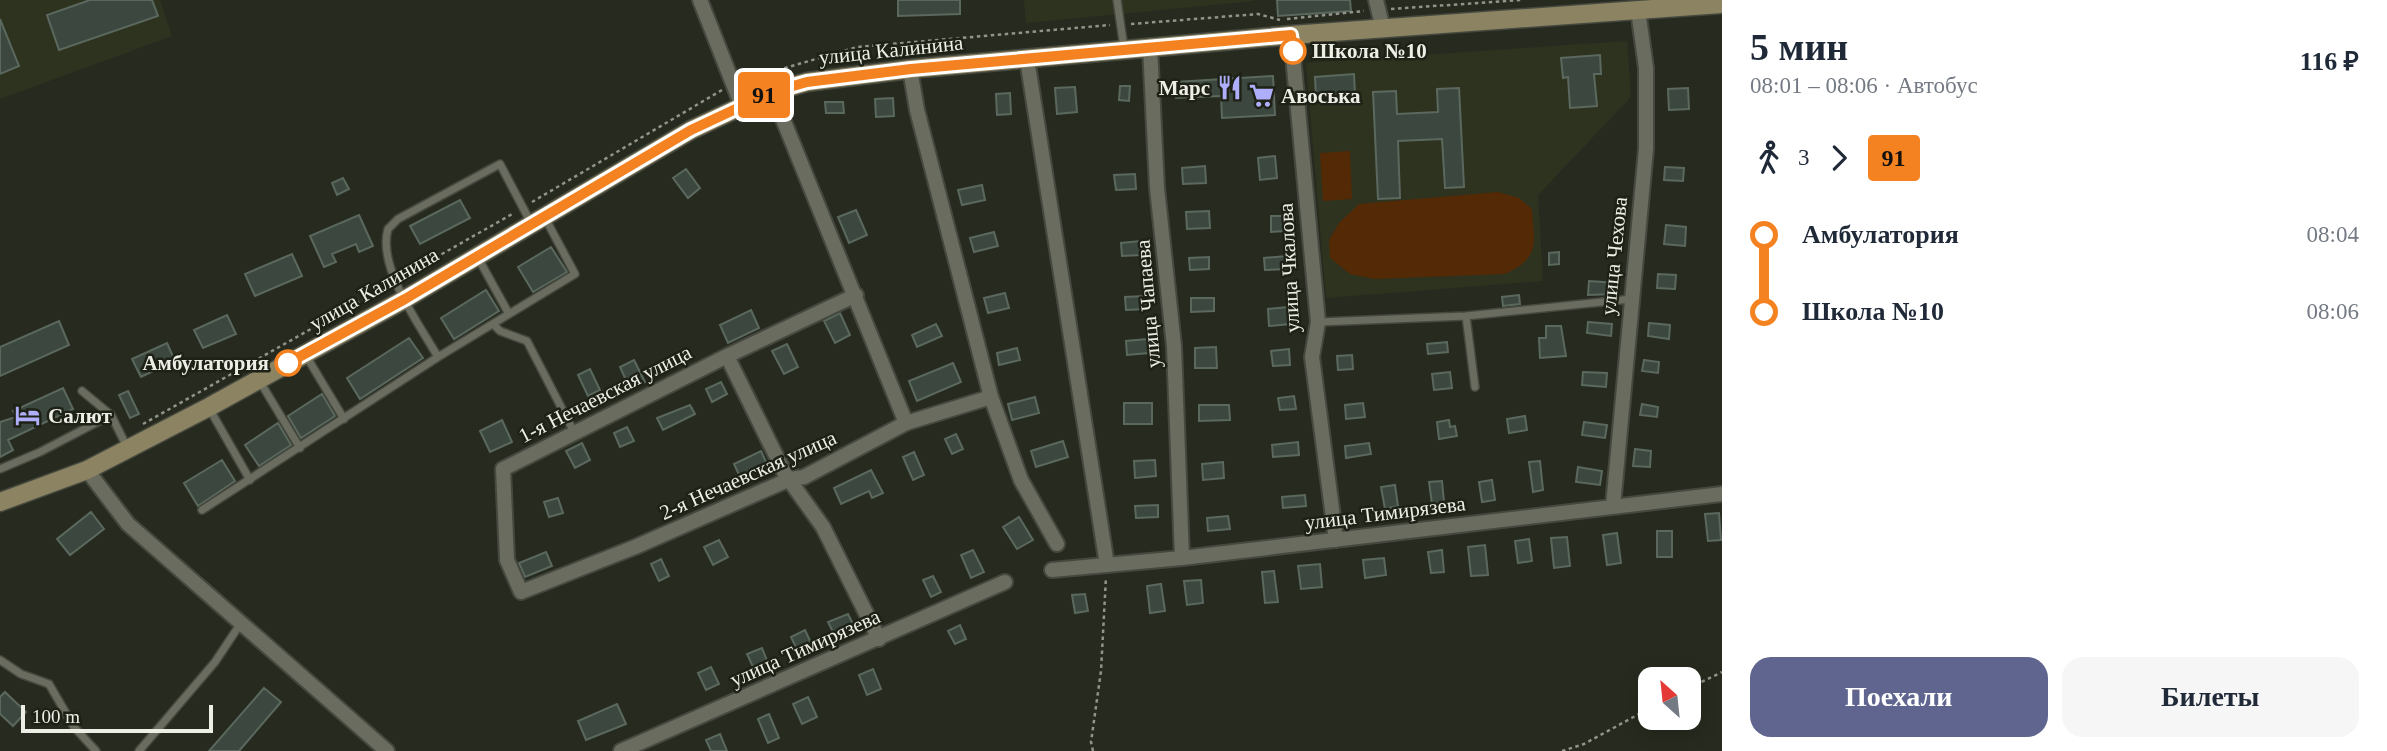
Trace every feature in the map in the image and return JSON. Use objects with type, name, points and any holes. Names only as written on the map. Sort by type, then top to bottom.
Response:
[{"type":"main road","name":"улица Калинина","points":[[0,502],[87,470],[126,445],[209,407],[405,299],[477,256],[533,216],[741,104],[772,92],[807,82],[911,69],[1291,35],[1722,4]]},
{"type":"street","points":[[700,0],[741,104]]},
{"type":"street","points":[[1377,5],[1383,29]]},
{"type":"street","name":"улица Чехова","points":[[1613,506],[1646,149],[1646,68],[1638,10]]},
{"type":"street","name":"улица Чкалова","points":[[1291,35],[1318,322],[1312,357],[1336,540]]},
{"type":"street","name":"улица Чапаева","points":[[1150,47],[1157,188],[1174,346],[1182,558]]},
{"type":"street","points":[[1027,59],[1107,565]]},
{"type":"street","points":[[911,69],[917,110],[991,397],[1021,480],[1056,544]]},
{"type":"street","points":[[772,92],[906,423]]},
{"type":"street","name":"1-я Нечаевская улица","points":[[521,592],[507,560],[503,470],[727,356],[856,295]]},
{"type":"street","points":[[727,356],[790,479],[823,527],[879,639]]},
{"type":"street","name":"2-я Нечаевская улица","points":[[521,592],[635,547],[790,479],[804,477],[906,423],[991,397]]},
{"type":"street","points":[[87,470],[128,524],[387,751]]},
{"type":"street","name":"улица Тимирязева","points":[[1052,570],[1182,558],[1722,494]]},
{"type":"street","name":"улица Тимирязева","points":[[621,751],[1005,582]]},
{"type":"lane","points":[[1117,0],[1124,50]]},
{"type":"lane","points":[[202,510],[438,357],[575,274],[500,164],[398,219],[388,229],[384,241],[385,254],[396,280],[438,357]]},
{"type":"lane","points":[[477,256],[509,314]]},
{"type":"lane","points":[[1318,322],[1466,316],[1631,299]]},
{"type":"lane","points":[[1466,316],[1475,387]]},
{"type":"lane","points":[[493,324],[500,331],[527,341],[574,432]]},
{"type":"lane","points":[[305,354],[344,419]]},
{"type":"lane","points":[[259,380],[300,448]]},
{"type":"lane","points":[[82,391],[111,415],[126,445]]},
{"type":"lane","points":[[209,407],[250,480]]},
{"type":"lane","points":[[0,469],[40,452],[111,415]]},
{"type":"lane","points":[[139,751],[215,662],[242,623]]},
{"type":"lane","points":[[0,660],[21,674],[49,684],[75,727],[96,751]]},
{"type":"path","points":[[126,445],[146,421],[396,280],[533,216],[733,84],[857,47],[1258,14],[1280,20],[1377,5],[1521,0]]},
{"type":"path","points":[[1093,751],[1091,742],[1101,671],[1107,565]]},
{"type":"path","points":[[1701,682],[1722,672]]},
{"type":"path","points":[[1562,751],[1584,744],[1638,715]]},
{"type":"shaded area","points":[[0,0],[160,0],[172,36],[0,99]]},
{"type":"shaded area","points":[[1024,0],[1254,0],[1254,1],[1026,23]]},
{"type":"shaded area","name":"Школа №10","points":[[1627,41],[1631,97],[1538,195],[1543,281],[1326,298],[1306,63]]},
{"type":"shaded area","points":[[1350,151],[1352,199],[1323,201],[1320,153]]},
{"type":"shaded area","points":[[1498,192],[1519,198],[1532,209],[1533,248],[1525,262],[1505,274],[1374,279],[1350,274],[1330,258],[1329,240],[1339,223],[1359,204]]},
{"type":"building","points":[[90,0],[152,0],[158,16],[59,50],[47,15]]},
{"type":"building","points":[[898,0],[960,0],[960,14],[898,16]]},
{"type":"building","points":[[1277,0],[1350,0],[1351,11],[1278,16]]},
{"type":"building","points":[[0,19],[19,66],[0,74]]},
{"type":"building","points":[[1600,55],[1601,74],[1594,74],[1597,106],[1570,108],[1568,77],[1563,78],[1561,58]]},
{"type":"building","points":[[1354,74],[1355,95],[1316,97],[1315,77]]},
{"type":"building","points":[[1273,76],[1275,115],[1222,118],[1221,96],[1176,98],[1176,82]]},
{"type":"building","points":[[1120,86],[1130,86],[1129,101],[1119,100]]},
{"type":"building","points":[[1075,87],[1077,112],[1057,114],[1055,88]]},
{"type":"building","points":[[1459,88],[1464,187],[1445,188],[1442,139],[1398,141],[1400,198],[1378,199],[1373,92],[1396,91],[1397,114],[1438,112],[1437,89]]},
{"type":"building","points":[[1688,88],[1689,109],[1669,110],[1668,89]]},
{"type":"building","points":[[1010,93],[1011,114],[997,115],[996,94]]},
{"type":"building","points":[[893,98],[894,116],[876,117],[875,99]]},
{"type":"building","points":[[825,102],[843,102],[844,113],[826,113]]},
{"type":"building","points":[[1275,156],[1277,178],[1260,180],[1258,158]]},
{"type":"building","points":[[1205,166],[1206,183],[1183,184],[1182,168]]},
{"type":"building","points":[[1665,167],[1684,168],[1683,181],[1664,180]]},
{"type":"building","points":[[686,169],[700,188],[688,198],[673,178]]},
{"type":"building","points":[[1135,174],[1136,189],[1116,190],[1114,175]]},
{"type":"building","points":[[343,178],[349,189],[337,195],[332,183]]},
{"type":"building","points":[[982,185],[985,200],[962,205],[958,190]]},
{"type":"building","points":[[460,200],[470,218],[420,244],[410,226]]},
{"type":"building","points":[[856,210],[867,235],[849,243],[838,217]]},
{"type":"building","points":[[1209,211],[1210,228],[1187,229],[1186,212]]},
{"type":"building","points":[[359,215],[373,246],[359,252],[356,244],[332,254],[336,262],[324,267],[310,236]]},
{"type":"building","points":[[1271,216],[1283,216],[1284,231],[1271,232]]},
{"type":"building","points":[[1666,225],[1686,227],[1685,246],[1664,244]]},
{"type":"building","points":[[994,232],[998,246],[974,252],[970,238]]},
{"type":"building","points":[[1140,241],[1141,255],[1122,256],[1121,243]]},
{"type":"building","points":[[551,247],[567,272],[533,292],[518,267]]},
{"type":"building","points":[[1559,252],[1559,264],[1549,265],[1549,253]]},
{"type":"building","points":[[292,254],[302,276],[255,296],[245,274]]},
{"type":"building","points":[[1286,256],[1286,269],[1265,270],[1264,258]]},
{"type":"building","points":[[1209,257],[1209,269],[1190,270],[1189,258]]},
{"type":"building","points":[[1658,274],[1676,275],[1675,289],[1657,288]]},
{"type":"building","points":[[1589,281],[1617,283],[1616,294],[1588,295]]},
{"type":"building","points":[[486,290],[499,311],[454,339],[441,318]]},
{"type":"building","points":[[1005,293],[1009,308],[988,313],[984,298]]},
{"type":"building","points":[[1519,295],[1520,304],[1503,306],[1502,297]]},
{"type":"building","points":[[1145,296],[1146,309],[1126,310],[1125,297]]},
{"type":"building","points":[[1191,298],[1214,298],[1214,311],[1191,312]]},
{"type":"building","points":[[1288,307],[1290,324],[1269,326],[1268,309]]},
{"type":"building","points":[[751,310],[759,328],[728,343],[720,325]]},
{"type":"building","points":[[840,313],[850,335],[835,343],[824,321]]},
{"type":"building","points":[[227,315],[236,334],[203,348],[194,330]]},
{"type":"building","points":[[59,321],[69,345],[0,376],[0,347]]},
{"type":"building","points":[[1588,322],[1612,324],[1611,336],[1587,333]]},
{"type":"building","points":[[1649,323],[1670,325],[1669,339],[1648,336]]},
{"type":"building","points":[[936,324],[942,336],[917,347],[912,335]]},
{"type":"building","points":[[1546,326],[1561,326],[1566,356],[1540,358],[1539,338],[1546,338]]},
{"type":"building","points":[[409,338],[423,358],[360,399],[347,378]]},
{"type":"building","points":[[1147,339],[1149,353],[1127,355],[1126,341]]},
{"type":"building","points":[[1447,342],[1448,352],[1428,354],[1427,344]]},
{"type":"building","points":[[167,343],[175,361],[141,377],[132,359]]},
{"type":"building","points":[[787,344],[798,367],[784,374],[772,351]]},
{"type":"building","points":[[1216,347],[1217,368],[1195,368],[1195,348]]},
{"type":"building","points":[[1017,348],[1020,360],[999,365],[997,353]]},
{"type":"building","points":[[1289,349],[1290,365],[1273,366],[1271,351]]},
{"type":"building","points":[[1352,355],[1353,369],[1338,370],[1337,356]]},
{"type":"building","points":[[634,360],[645,382],[630,389],[620,367]]},
{"type":"building","points":[[1644,360],[1659,362],[1658,373],[1642,371]]},
{"type":"building","points":[[953,363],[961,382],[917,401],[909,381]]},
{"type":"building","points":[[590,369],[600,390],[588,396],[578,375]]},
{"type":"building","points":[[1450,372],[1452,388],[1434,390],[1432,374]]},
{"type":"building","points":[[1583,372],[1607,373],[1606,387],[1582,385]]},
{"type":"building","points":[[721,382],[727,394],[712,402],[706,389]]},
{"type":"building","points":[[63,388],[73,409],[8,440],[13,450],[0,457],[0,422],[16,417],[13,411]]},
{"type":"building","points":[[128,391],[139,414],[130,418],[119,395]]},
{"type":"building","points":[[322,394],[335,416],[301,438],[288,416]]},
{"type":"building","points":[[1294,396],[1296,409],[1280,410],[1278,398]]},
{"type":"building","points":[[1035,397],[1039,413],[1012,420],[1008,404]]},
{"type":"building","points":[[1124,403],[1152,403],[1152,424],[1124,424]]},
{"type":"building","points":[[1363,403],[1365,417],[1346,419],[1345,405]]},
{"type":"building","points":[[1642,404],[1658,407],[1657,417],[1640,415]]},
{"type":"building","points":[[690,405],[695,414],[663,430],[657,418]]},
{"type":"building","points":[[1199,405],[1229,405],[1230,420],[1199,421]]},
{"type":"building","points":[[1525,416],[1527,430],[1509,433],[1507,419]]},
{"type":"building","points":[[502,420],[512,442],[490,452],[480,431]]},
{"type":"building","points":[[1449,420],[1450,427],[1455,426],[1457,436],[1439,439],[1437,422]]},
{"type":"building","points":[[1584,422],[1607,425],[1605,438],[1582,435]]},
{"type":"building","points":[[278,423],[291,445],[259,466],[245,445]]},
{"type":"building","points":[[627,427],[634,441],[620,447],[614,433]]},
{"type":"building","points":[[956,434],[963,449],[952,454],[945,439]]},
{"type":"building","points":[[1063,441],[1068,457],[1036,467],[1031,451]]},
{"type":"building","points":[[1298,442],[1299,455],[1273,457],[1272,445]]},
{"type":"building","points":[[582,443],[590,460],[575,468],[566,451]]},
{"type":"building","points":[[1369,443],[1371,454],[1346,458],[1345,446]]},
{"type":"building","points":[[1635,449],[1651,451],[1650,467],[1633,466]]},
{"type":"building","points":[[761,451],[767,464],[740,477],[734,464]]},
{"type":"building","points":[[914,452],[924,475],[913,480],[903,457]]},
{"type":"building","points":[[222,460],[235,481],[198,506],[184,483]]},
{"type":"building","points":[[1155,460],[1156,476],[1135,478],[1134,461]]},
{"type":"building","points":[[1540,461],[1543,490],[1533,492],[1529,462]]},
{"type":"building","points":[[1223,462],[1224,478],[1203,480],[1202,464]]},
{"type":"building","points":[[1578,467],[1602,471],[1600,485],[1576,482]]},
{"type":"building","points":[[871,470],[883,493],[872,498],[869,491],[841,504],[834,488]]},
{"type":"building","points":[[1492,480],[1495,500],[1482,502],[1479,482]]},
{"type":"building","points":[[1442,481],[1444,502],[1432,504],[1429,482]]},
{"type":"building","points":[[1395,485],[1398,506],[1385,509],[1381,487]]},
{"type":"building","points":[[1305,495],[1306,506],[1283,508],[1282,497]]},
{"type":"building","points":[[558,498],[563,513],[549,517],[544,502]]},
{"type":"building","points":[[1158,505],[1158,517],[1136,518],[1135,506]]},
{"type":"building","points":[[91,512],[104,529],[70,555],[57,539]]},
{"type":"building","points":[[1719,513],[1721,540],[1708,541],[1705,514]]},
{"type":"building","points":[[1228,516],[1230,529],[1208,531],[1207,518]]},
{"type":"building","points":[[1019,517],[1033,540],[1017,549],[1003,527]]},
{"type":"building","points":[[1657,531],[1672,531],[1672,557],[1657,557]]},
{"type":"building","points":[[1617,533],[1621,563],[1607,565],[1603,535]]},
{"type":"building","points":[[1567,537],[1570,566],[1554,568],[1551,538]]},
{"type":"building","points":[[1529,539],[1532,561],[1518,563],[1515,541]]},
{"type":"building","points":[[719,540],[728,557],[713,565],[704,547]]},
{"type":"building","points":[[1485,545],[1488,575],[1471,576],[1468,547]]},
{"type":"building","points":[[973,550],[984,572],[971,578],[961,555]]},
{"type":"building","points":[[1442,550],[1444,572],[1431,573],[1428,552]]},
{"type":"building","points":[[546,552],[552,566],[525,577],[519,563]]},
{"type":"building","points":[[1384,558],[1386,575],[1365,578],[1363,560]]},
{"type":"building","points":[[661,559],[669,576],[659,581],[651,564]]},
{"type":"building","points":[[1320,564],[1322,587],[1301,589],[1298,566]]},
{"type":"building","points":[[1274,571],[1278,602],[1265,603],[1262,572]]},
{"type":"building","points":[[933,576],[941,592],[931,597],[923,580]]},
{"type":"building","points":[[1201,580],[1203,603],[1187,605],[1184,581]]},
{"type":"building","points":[[1161,584],[1165,611],[1150,613],[1147,586]]},
{"type":"building","points":[[1085,594],[1088,611],[1075,613],[1072,595]]},
{"type":"building","points":[[848,614],[854,626],[834,634],[828,622]]},
{"type":"building","points":[[960,625],[966,639],[955,644],[948,631]]},
{"type":"building","points":[[805,630],[812,645],[798,652],[791,637]]},
{"type":"building","points":[[762,648],[768,663],[754,669],[747,654]]},
{"type":"building","points":[[711,667],[719,684],[706,690],[698,673]]},
{"type":"building","points":[[873,669],[881,689],[867,695],[859,675]]},
{"type":"building","points":[[264,688],[281,702],[239,751],[209,751]]},
{"type":"building","points":[[5,692],[26,712],[13,726],[0,714],[0,697]]},
{"type":"building","points":[[808,697],[817,717],[802,724],[793,704]]},
{"type":"building","points":[[617,704],[626,724],[586,740],[578,721]]},
{"type":"building","points":[[769,714],[779,738],[768,743],[758,719]]},
{"type":"building","points":[[720,734],[727,751],[711,751],[706,740]]},
{"type":"bus line","name":"91","points":[[288,363],[405,299],[691,130],[741,104],[772,92],[807,82],[911,69],[1291,35],[1293,51]]},
{"type":"place","name":"Школа №10","points":[[1293,51]]},
{"type":"place","name":"Марс","points":[[1230,88]]},
{"type":"place","name":"Авоська","points":[[1261,96]]},
{"type":"place","name":"Амбулатория","points":[[288,363]]},
{"type":"place","name":"Салют","points":[[28,416]]}]
